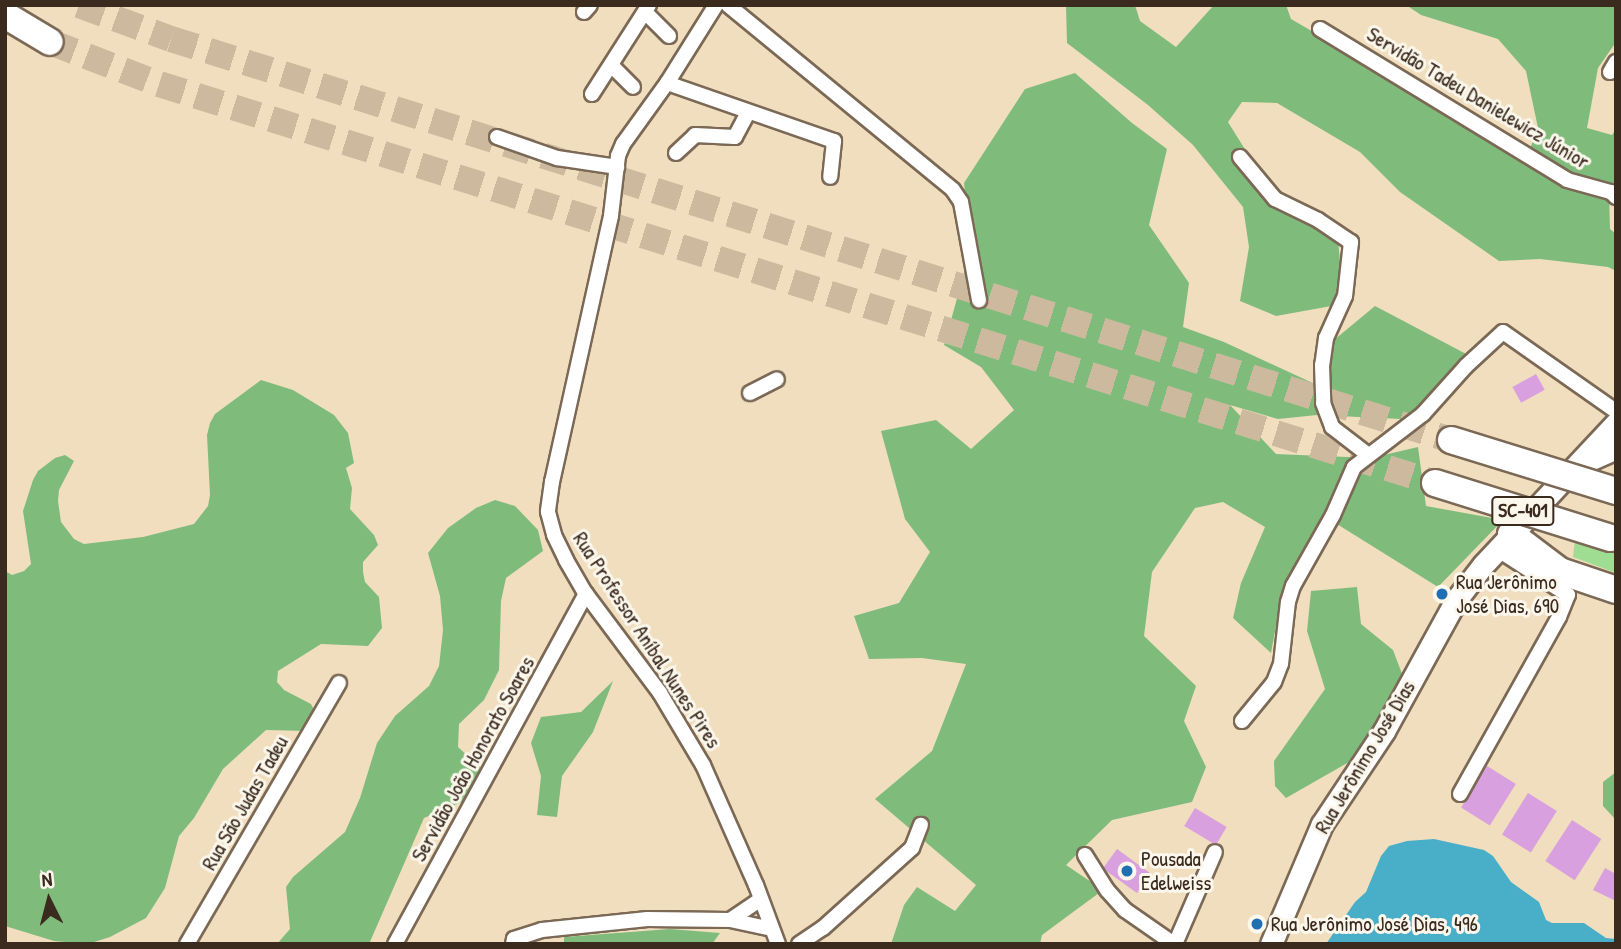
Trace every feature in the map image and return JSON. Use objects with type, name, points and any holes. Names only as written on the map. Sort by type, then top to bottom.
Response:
[{"type":"highway","points":[[15,22],[50,42]]},
{"type":"highway","name":"SC-401","points":[[1451,440],[1616,491]]},
{"type":"highway","name":"SC-401","points":[[1435,483],[1614,539]]},
{"type":"highway","points":[[1512,533],[1571,586],[1616,590]]},
{"type":"main road","name":"Rua Jerônimo José Dias","points":[[1271,944],[1298,876],[1332,807],[1384,732],[1456,600],[1512,533],[1616,423]]},
{"type":"main road","points":[[1574,467],[1616,448]]},
{"type":"street","name":"Rua Professor Aníbal Nunes Pires","points":[[716,5],[667,83],[623,144],[601,266],[548,500],[554,535],[586,594],[636,659],[703,765],[778,944]]},
{"type":"street","points":[[728,5],[953,190],[961,202],[979,300]]},
{"type":"street","points":[[592,94],[647,8],[669,36]]},
{"type":"street","name":"Servidão Tadeu Danielewicz Júnior","points":[[1320,29],[1567,180],[1616,197]]},
{"type":"street","points":[[611,65],[633,87]]},
{"type":"street","points":[[667,83],[834,141],[830,177]]},
{"type":"street","points":[[676,153],[695,135],[735,137],[748,113]]},
{"type":"street","points":[[497,137],[557,158],[617,167]]},
{"type":"street","points":[[1240,157],[1275,199],[1318,220],[1352,242],[1345,296],[1326,338],[1322,365],[1323,403],[1332,427],[1367,454]]},
{"type":"street","points":[[1242,721],[1273,682],[1281,664],[1288,602],[1293,586],[1333,515],[1354,467],[1367,454],[1401,434],[1466,366],[1503,332],[1616,411]]},
{"type":"street","points":[[750,393],[777,379]]},
{"type":"street","points":[[1460,794],[1559,617],[1571,586],[1512,533]]},
{"type":"street","name":"Servidão João Honorato Soares","points":[[395,944],[586,594]]},
{"type":"street","name":"Rua São Judas Tadeu","points":[[187,944],[339,683]]},
{"type":"street","points":[[799,944],[823,928],[912,848],[921,825]]},
{"type":"street","points":[[1084,855],[1107,890],[1125,910],[1175,944],[1215,852]]},
{"type":"street","points":[[730,920],[761,900]]},
{"type":"street","points":[[513,944],[514,939],[542,930],[657,919],[730,920],[772,929]]},
{"type":"green space","points":[[1066,5],[1135,5],[1140,21],[1176,47],[1214,5],[1286,5],[1291,19],[1527,156],[1538,128],[1526,71],[1498,39],[1421,15],[1406,5],[1616,5],[1616,42],[1598,68],[1587,128],[1612,135],[1616,129],[1616,182],[1609,192],[1610,229],[1616,234],[1616,271],[1608,267],[1540,259],[1499,261],[1400,192],[1360,152],[1277,103],[1242,102],[1228,122],[1264,180],[1337,229],[1341,272],[1337,305],[1276,316],[1240,301],[1249,247],[1243,207],[1193,145],[1148,105],[1067,43]]},
{"type":"green space","points":[[1075,73],[1132,123],[1167,149],[1149,225],[1189,283],[1183,327],[1224,342],[1317,385],[1328,345],[1375,306],[1470,356],[1414,413],[1401,419],[1317,415],[1278,419],[1230,405],[1276,454],[1371,458],[1418,447],[1426,506],[1503,520],[1438,587],[1324,516],[1304,548],[1281,599],[1271,653],[1233,618],[1241,583],[1265,527],[1223,502],[1195,508],[1152,572],[1144,636],[1196,686],[1184,721],[1206,767],[1192,802],[1112,820],[1066,865],[1103,890],[1042,935],[1040,944],[891,944],[904,905],[917,887],[955,911],[976,885],[875,799],[932,751],[966,664],[922,658],[869,659],[854,616],[899,603],[930,552],[905,519],[881,431],[936,420],[971,449],[1014,410],[981,367],[944,345],[970,252],[964,183],[1025,89]]},
{"type":"green space","points":[[261,380],[293,390],[334,415],[348,433],[354,463],[346,468],[352,488],[350,509],[374,535],[378,545],[363,562],[363,572],[365,582],[379,597],[382,628],[368,646],[321,644],[278,671],[277,682],[284,690],[311,704],[316,714],[308,731],[266,730],[223,769],[194,818],[179,836],[165,888],[146,918],[110,937],[88,944],[54,941],[5,926],[5,571],[12,575],[24,571],[31,564],[23,511],[33,480],[38,471],[55,458],[65,455],[74,461],[59,490],[58,501],[61,522],[74,539],[84,544],[143,537],[194,524],[208,506],[210,495],[207,435],[210,423],[215,414]]},
{"type":"green space","points":[[495,500],[515,506],[538,530],[543,551],[506,578],[501,601],[499,670],[484,700],[459,724],[458,747],[483,770],[476,796],[424,818],[369,944],[277,944],[290,929],[286,887],[293,877],[345,832],[360,798],[377,743],[395,716],[429,686],[439,666],[443,630],[440,596],[428,553],[448,528],[476,508]]},
{"type":"green space","points":[[1575,540],[1616,553],[1616,573],[1573,557]]},
{"type":"green space","points":[[1357,587],[1361,624],[1393,650],[1404,679],[1363,754],[1286,798],[1275,786],[1274,761],[1325,689],[1307,631],[1311,591]]},
{"type":"green space","points":[[613,681],[593,732],[562,776],[557,817],[537,815],[541,776],[531,743],[541,717],[581,712]]},
{"type":"green space","points":[[1616,772],[1616,820],[1603,806],[1603,782]]},
{"type":"green space","points":[[670,929],[720,933],[712,944],[564,944],[564,937]]},
{"type":"water","points":[[1434,839],[1484,850],[1493,856],[1511,882],[1539,902],[1546,920],[1552,923],[1584,923],[1606,938],[1616,939],[1616,944],[1326,944],[1355,902],[1366,892],[1381,856],[1389,846],[1407,841]]},
{"type":"building","points":[[1536,374],[1545,390],[1521,403],[1512,387]]},
{"type":"building","points":[[1487,766],[1516,784],[1490,826],[1461,808]]},
{"type":"building","points":[[1528,793],[1557,811],[1531,853],[1502,835]]},
{"type":"building","points":[[1195,808],[1227,827],[1216,845],[1184,826]]},
{"type":"building","points":[[1572,820],[1601,839],[1575,880],[1545,861]]},
{"type":"building","name":"Pousada Edelweiss","points":[[1117,849],[1151,874],[1137,893],[1103,868]]},
{"type":"building","points":[[1605,868],[1616,874],[1616,901],[1593,890]]},
{"type":"tunnel","points":[[79,5],[171,39],[1451,440]]},
{"type":"tunnel","points":[[50,42],[159,84],[1435,483]]},
{"type":"place","name":"Rua Jerônimo José Dias, 690","points":[[1442,594]]},
{"type":"place","name":"Pousada Edelweiss","points":[[1127,871]]},
{"type":"place","name":"Rua Jerônimo José Dias, 496","points":[[1257,924]]}]
